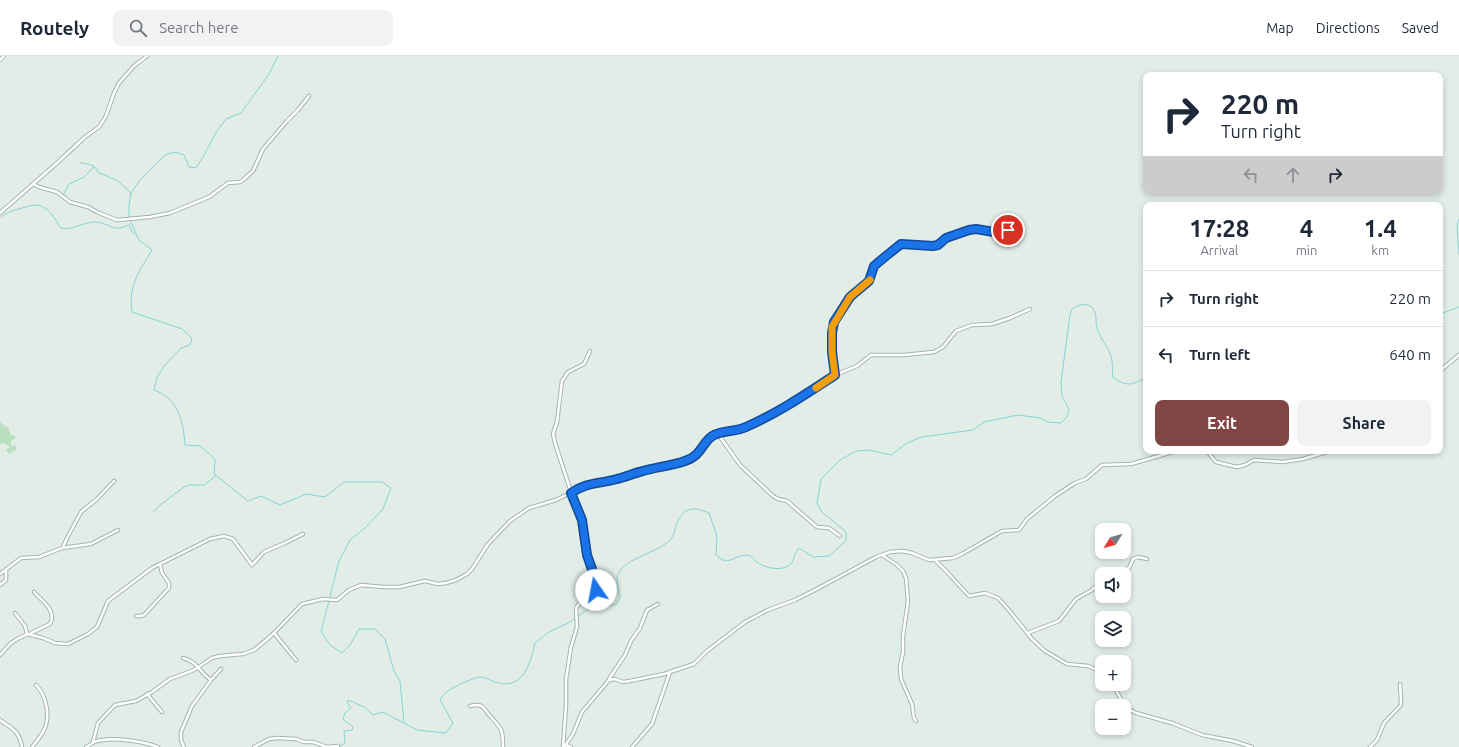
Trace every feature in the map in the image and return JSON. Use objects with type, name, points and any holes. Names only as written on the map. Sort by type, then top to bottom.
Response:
[{"type":"street","points":[[0,60],[4,56]]},
{"type":"street","points":[[0,213],[85,137],[99,127],[106,116],[119,83],[134,66],[147,56]]},
{"type":"street","points":[[33,184],[57,192],[70,202],[88,207],[98,213],[117,220],[150,217],[170,213],[209,197],[228,183],[243,180],[253,171],[263,149],[309,96]]},
{"type":"street","points":[[835,375],[832,352],[832,333],[834,322],[850,297],[869,281],[874,266],[897,246],[904,244],[938,245],[946,238],[969,230],[976,229],[994,232],[1008,230]]},
{"type":"street","points":[[93,742],[98,724],[117,704],[134,701],[171,678],[199,667],[206,661],[218,656],[250,652],[259,647],[302,604],[323,599],[337,600],[349,590],[358,586],[399,586],[426,581],[438,584],[456,580],[467,574],[472,569],[488,544],[516,517],[536,505],[556,500],[586,485],[619,479],[685,461],[695,456],[710,438],[718,434],[741,430],[769,417],[835,375],[857,366],[871,355],[904,355],[939,351],[956,331],[972,325],[992,324],[1030,309]]},
{"type":"street","points":[[564,746],[567,662],[578,622],[576,612],[578,604],[592,598],[596,590],[594,575],[587,555],[582,520],[571,493],[553,434],[558,418],[561,387],[565,374],[584,364],[590,351]]},
{"type":"street","points":[[1443,368],[1459,355]]},
{"type":"street","points":[[718,434],[740,465],[776,498],[787,501],[806,515],[817,527],[829,528],[840,536]]},
{"type":"street","points":[[609,680],[615,679],[626,682],[670,672],[694,664],[707,651],[736,628],[753,617],[815,590],[858,566],[882,555],[890,552],[903,551],[934,560],[957,557],[1002,531],[1019,530],[1028,518],[1055,496],[1075,483],[1086,479],[1102,465],[1131,464],[1166,454]]},
{"type":"street","points":[[1209,454],[1216,462],[1237,467],[1254,460],[1283,462],[1303,460],[1321,454]]},
{"type":"street","points":[[63,548],[66,538],[81,512],[97,499],[114,481]]},
{"type":"street","points":[[0,574],[21,558],[39,557],[63,548],[91,544],[118,530]]},
{"type":"street","points":[[15,614],[25,626],[28,634],[53,643],[68,644],[88,634],[97,627],[108,601],[148,571],[205,541],[224,536],[235,540],[252,565],[264,552],[303,534]]},
{"type":"street","points":[[882,555],[897,565],[903,571],[906,578],[908,602],[900,667],[901,679],[912,704],[914,718],[916,721]]},
{"type":"street","points":[[1129,567],[1133,559],[1138,557],[1147,559]]},
{"type":"street","points":[[934,560],[948,572],[969,596],[985,593],[998,598],[1045,651],[1058,660],[1071,665],[1088,666],[1095,669]]},
{"type":"street","points":[[136,616],[144,615],[169,588],[169,584],[162,573],[160,564]]},
{"type":"street","points":[[0,585],[6,580],[6,570]]},
{"type":"street","points":[[1028,633],[1059,621],[1076,599],[1095,588]]},
{"type":"street","points":[[0,654],[19,638],[50,624],[52,618],[51,610],[34,592]]},
{"type":"street","points":[[564,746],[573,734],[582,712],[609,680],[625,655],[631,641],[642,624],[647,610],[658,604]]},
{"type":"street","points":[[274,633],[296,660]]},
{"type":"street","points":[[183,658],[192,661],[211,680]]},
{"type":"street","points":[[184,747],[181,737],[182,730],[192,706],[221,669]]},
{"type":"street","points":[[632,747],[652,724],[670,672]]},
{"type":"street","points":[[1370,747],[1377,740],[1384,723],[1402,702],[1400,684]]},
{"type":"street","points":[[32,747],[44,731],[47,719],[44,695],[36,685]]},
{"type":"street","points":[[1117,691],[1125,707],[1136,714],[1172,723],[1202,735],[1241,743],[1252,747]]},
{"type":"street","points":[[147,694],[162,712]]},
{"type":"street","points":[[470,706],[476,704],[482,706],[497,723],[502,732],[503,747]]},
{"type":"street","points":[[0,720],[11,727],[19,735],[22,747]]},
{"type":"street","points":[[254,747],[272,738],[296,739],[304,742],[313,742],[327,747],[338,746]]},
{"type":"street","points":[[86,747],[93,742],[100,740],[144,743],[158,747]]},
{"type":"street","points":[[564,746],[571,747]]},
{"type":"green space","points":[[0,422],[5,427],[8,427],[11,435],[14,435],[16,438],[10,442],[12,447],[15,445],[17,449],[9,454],[6,450],[10,447],[5,443],[0,443]]},
{"type":"waterway","points":[[278,56],[269,74],[241,113],[226,119],[217,131],[196,168],[189,167],[184,155],[176,152],[167,154],[140,180],[131,193],[129,218],[139,240],[152,250],[139,272],[133,286],[131,302],[132,312],[182,329],[192,338],[190,345],[181,348],[165,365],[157,377],[154,390],[169,399],[178,412],[183,428],[185,445],[200,446],[215,459],[214,474],[248,501],[261,496],[280,505],[306,494],[325,497],[344,482],[382,482],[391,488],[383,509],[365,528],[350,540],[339,561],[321,632],[330,645],[342,653],[350,645],[359,629],[375,629],[385,639],[394,671],[400,681],[404,722]]},
{"type":"waterway","points":[[80,163],[93,166],[98,172],[118,181],[131,193]]},
{"type":"waterway","points":[[63,195],[69,184],[84,177],[94,167]]},
{"type":"waterway","points":[[1,217],[9,212],[35,205],[44,207],[51,213],[61,228],[65,229],[91,222],[100,223],[115,228],[129,225],[132,232],[137,236]]},
{"type":"waterway","points":[[1459,219],[1457,225],[1459,255]]},
{"type":"waterway","points":[[339,747],[345,743],[344,731],[352,730],[353,727],[343,719],[345,713],[351,708],[347,702],[348,700],[364,707],[373,715],[383,712],[417,730],[446,733],[453,723],[440,700],[446,693],[460,684],[479,677],[508,684],[515,682],[525,672],[535,643],[549,632],[570,622],[594,607],[611,606],[616,604],[620,598],[617,579],[619,572],[631,561],[665,545],[670,540],[680,517],[683,513],[690,509],[709,513],[717,536],[716,554],[720,558],[728,561],[743,555],[748,555],[758,563],[765,566],[777,569],[785,568],[792,563],[799,548],[813,557],[829,556],[846,541],[846,532],[821,511],[817,503],[821,479],[840,460],[856,451],[869,450],[891,455],[907,443],[922,437],[973,430],[984,422],[1018,415],[1040,418],[1048,422],[1061,423],[1067,417],[1069,409],[1062,396],[1061,382],[1070,315],[1072,309],[1075,307],[1088,305],[1093,309],[1096,315],[1097,329],[1111,356],[1113,378],[1126,384],[1143,379]]},
{"type":"waterway","points":[[1443,313],[1459,307]]},
{"type":"waterway","points":[[153,512],[184,487],[189,485],[204,485],[216,476]]},
{"type":"slow traffic","points":[[816,388],[835,375],[832,352],[832,327],[834,322],[853,293],[870,280]]},
{"type":"route","points":[[596,590],[594,575],[585,548],[584,525],[571,493],[579,487],[586,485],[619,479],[691,459],[698,454],[712,436],[727,431],[741,430],[769,417],[789,406],[835,375],[832,352],[832,327],[834,322],[853,293],[869,281],[874,266],[897,246],[901,244],[938,245],[946,238],[969,230],[976,229],[988,232],[1008,230]]}]
